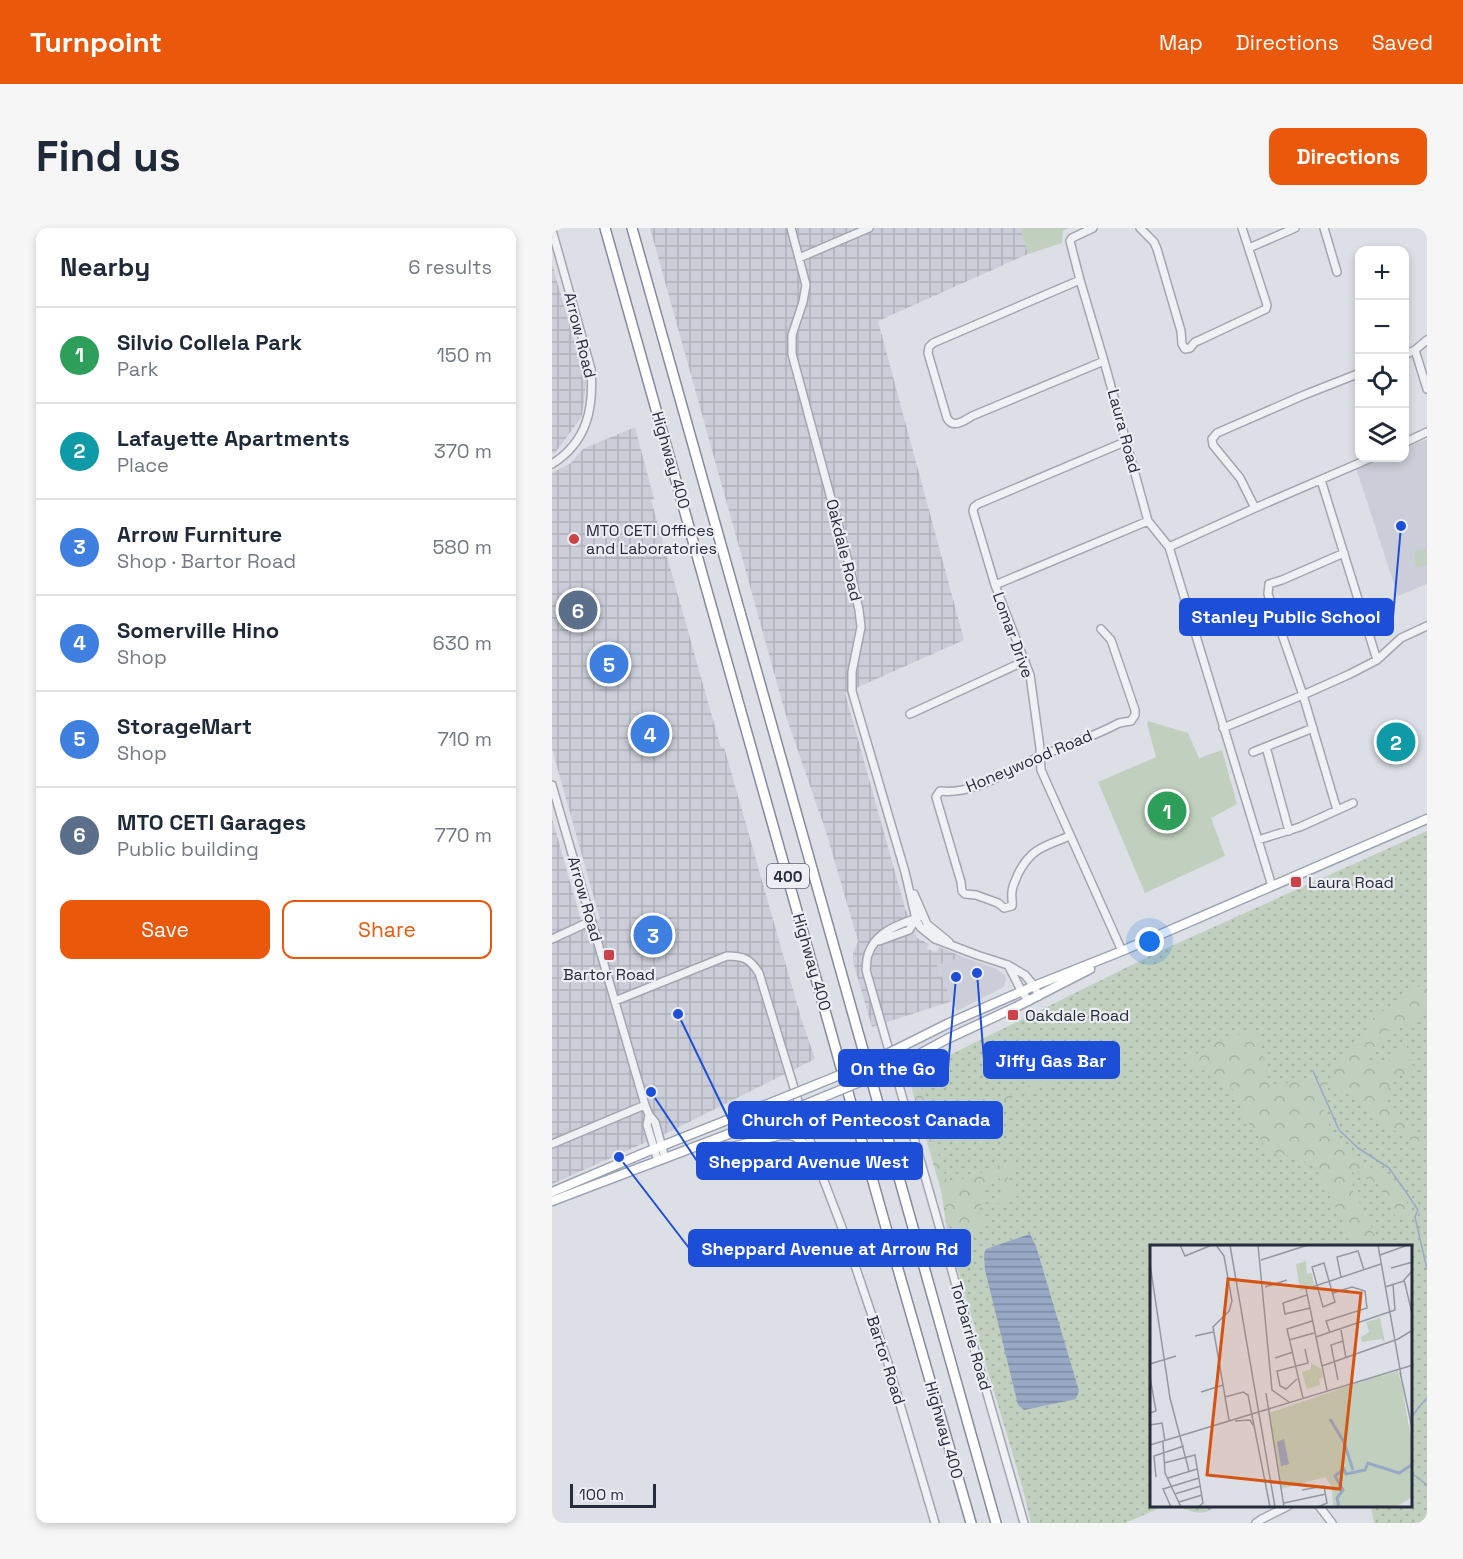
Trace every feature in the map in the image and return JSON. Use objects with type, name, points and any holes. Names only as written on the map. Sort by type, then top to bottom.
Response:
[{"type":"highway","name":"Highway 400","points":[[605,228],[971,1523]]},
{"type":"highway","name":"Highway 400","points":[[632,228],[996,1523]]},
{"type":"main road","points":[[552,1192],[857,1068],[947,1024],[1427,819]]},
{"type":"main road","points":[[552,1201],[698,1147],[867,1079],[1039,996],[1122,951]]},
{"type":"main road","points":[[698,1147],[715,1145],[732,1147],[790,1135],[806,1145],[816,1160]]},
{"type":"street","name":"Oakdale Road","points":[[791,228],[806,285],[792,335],[792,354],[859,610],[861,627],[852,672],[852,691],[919,917]]},
{"type":"street","points":[[800,258],[869,228]]},
{"type":"street","name":"Laura Road","points":[[1093,228],[1070,241],[1080,280],[1148,521],[1169,547],[1272,886]]},
{"type":"street","points":[[1140,228],[1154,242],[1157,249],[1185,349],[1190,348],[1195,342],[1266,309],[1267,305],[1242,228]]},
{"type":"street","points":[[1249,248],[1295,228]]},
{"type":"street","points":[[1324,228],[1336,272]]},
{"type":"street","name":"Arrow Road","points":[[552,230],[591,369],[592,383],[589,413],[581,435],[572,449],[552,464]]},
{"type":"street","points":[[1080,280],[933,343],[929,347],[928,353],[946,418],[950,423],[958,423],[1104,361]]},
{"type":"street","points":[[1406,354],[1427,340]]},
{"type":"street","points":[[1414,350],[1427,389]]},
{"type":"street","points":[[1256,508],[1240,478],[1212,445],[1212,439],[1217,433],[1355,375]]},
{"type":"street","points":[[1409,440],[1427,432]]},
{"type":"street","name":"Lomar Drive","points":[[1122,951],[1041,770],[1029,675],[995,585],[973,516],[974,507],[978,504],[1127,441]]},
{"type":"street","points":[[1169,547],[1362,462]]},
{"type":"street","points":[[1321,480],[1377,660]]},
{"type":"street","points":[[995,585],[1148,521]]},
{"type":"street","points":[[1337,810],[1303,695],[1267,589],[1269,584],[1275,581],[1344,553]]},
{"type":"street","points":[[1223,728],[1303,695],[1377,660],[1400,640],[1427,626]]},
{"type":"street","name":"Honeywood Road","points":[[1070,836],[1036,850],[1030,855],[1016,879],[1011,894],[1013,903],[1011,907],[1004,908],[998,903],[976,895],[965,894],[962,891],[936,797],[940,791],[952,792],[984,784],[1041,756],[1119,723],[1131,721],[1135,710],[1111,640],[1101,629]]},
{"type":"street","points":[[910,714],[1025,661]]},
{"type":"street","points":[[1253,752],[1313,728]]},
{"type":"street","points":[[1266,747],[1289,831]]},
{"type":"street","name":"Arrow Road","points":[[552,786],[649,1115],[647,1125],[661,1160]]},
{"type":"street","points":[[1258,840],[1289,831],[1353,803]]},
{"type":"street","points":[[919,917],[953,945],[1008,965],[1025,975],[1039,996]]},
{"type":"street","name":"Torbarrie Road","points":[[919,917],[887,931],[868,954],[866,970],[1024,1523]]},
{"type":"street","points":[[552,939],[591,921]]},
{"type":"street","name":"Bartor Road","points":[[615,1001],[727,956],[739,956],[754,965],[759,974],[816,1160],[844,1233],[887,1360],[935,1523]]},
{"type":"street","points":[[1008,965],[1029,1001]]},
{"type":"street","points":[[552,1144],[645,1105]]},
{"type":"street","points":[[1256,1523],[1284,1508]]},
{"type":"street","points":[[1321,1508],[1332,1523]]},
{"type":"shaded area","points":[[650,228],[1021,228],[1028,254],[878,321],[964,640],[845,693],[905,908],[917,938],[929,944],[927,949],[936,952],[939,947],[963,957],[937,965],[952,1001],[872,1027],[853,962],[853,953],[858,941],[826,832],[787,719]]},
{"type":"shaded area","points":[[552,264],[586,382],[582,416],[552,454]]},
{"type":"shaded area","points":[[635,427],[654,499],[651,500],[721,748],[724,747],[801,1018],[815,1059],[671,1131],[552,1184],[552,818],[582,924],[600,919],[552,749],[552,473],[571,463],[583,449]]},
{"type":"shaded area","points":[[1427,439],[1427,584],[1398,596],[1356,468],[1372,462],[1409,462],[1409,446]]},
{"type":"shaded area","points":[[963,957],[997,969],[1005,975],[1006,979],[1004,987],[957,1011],[937,965]]},
{"type":"green space","points":[[1021,228],[1069,228],[1063,231],[1062,243],[1028,254]]},
{"type":"green space","points":[[1426,549],[1427,565],[1416,567],[1414,551]]},
{"type":"green space","points":[[1148,721],[1188,733],[1199,758],[1222,750],[1237,804],[1211,818],[1225,856],[1145,893],[1098,782],[1156,757]]},
{"type":"green space","points":[[1427,831],[1427,1523],[1374,1523],[1371,1508],[1412,1508],[1412,1245],[1150,1245],[1150,1508],[1160,1508],[1125,1523],[1031,1523],[948,1237],[936,1155],[913,1073],[1158,952]]},
{"type":"green space","points":[[1427,983],[1427,1009],[1411,1023],[1386,1031],[1387,1039],[1365,1055],[1376,1064],[1382,1064],[1407,1045],[1407,1053],[1413,1066],[1406,1073],[1393,1079],[1388,1090],[1387,1102],[1390,1109],[1413,1127],[1427,1146],[1421,1149],[1408,1138],[1383,1125],[1356,1100],[1354,1092],[1344,1092],[1328,1081],[1347,1051],[1365,1034],[1369,1021],[1416,988]]},
{"type":"green space","points":[[1249,1031],[1257,1034],[1261,1042],[1266,1078],[1275,1088],[1291,1082],[1327,1081],[1328,1098],[1324,1115],[1334,1135],[1349,1153],[1384,1176],[1408,1204],[1408,1217],[1396,1217],[1379,1185],[1352,1172],[1353,1191],[1368,1218],[1378,1244],[1354,1245],[1315,1165],[1267,1151],[1244,1115],[1239,1098],[1232,1088],[1188,1063],[1190,1058],[1216,1042]]},
{"type":"green space","points":[[1085,1058],[1091,1062],[1071,1077],[999,1103],[981,1131],[971,1138],[947,1109],[964,1103],[1014,1094],[1044,1076],[1070,1073]]},
{"type":"green space","points":[[908,1076],[921,1087],[927,1115],[936,1121],[938,1133],[934,1141],[948,1184],[1015,1161],[1019,1171],[1007,1176],[1017,1198],[998,1204],[997,1198],[1008,1195],[1000,1178],[985,1183],[980,1210],[984,1226],[954,1236]]},
{"type":"green space","points":[[1183,1508],[1213,1508],[1202,1513]]},
{"type":"water","points":[[1030,1234],[1036,1246],[1079,1391],[1076,1399],[1024,1410],[1018,1405],[985,1270],[984,1254],[986,1249]]},
{"type":"waterway","points":[[1313,1071],[1339,1130],[1358,1148],[1389,1168],[1418,1210],[1415,1217],[1427,1269]]},
{"type":"waterway","points":[[1412,1417],[1427,1398]]},
{"type":"waterway","points":[[1412,1474],[1427,1485]]},
{"type":"place","name":"Stanley Public School","points":[[1401,526]]},
{"type":"place","name":"MTO CETI Offices and Laboratories","points":[[574,539]]},
{"type":"place","name":"MTO CETI Garages","points":[[578,610]]},
{"type":"place","name":"StorageMart","points":[[609,664]]},
{"type":"place","name":"Somerville Hino","points":[[650,734]]},
{"type":"place","name":"Lafayette Apartments","points":[[1396,742]]},
{"type":"place","name":"Silvio Collela Park","points":[[1167,811]]},
{"type":"place","name":"Laura Road","points":[[1296,882]]},
{"type":"place","name":"Arrow Furniture","points":[[653,935]]},
{"type":"place","name":"Bartor Road","points":[[609,955]]},
{"type":"place","name":"Jiffy Gas Bar","points":[[977,973]]},
{"type":"place","name":"On the Go","points":[[956,977]]},
{"type":"place","name":"Church of Pentecost Canada","points":[[678,1014]]},
{"type":"place","name":"Oakdale Road","points":[[1013,1015]]},
{"type":"place","name":"Sheppard Avenue West","points":[[651,1092]]},
{"type":"place","name":"Sheppard Avenue at Arrow Rd","points":[[619,1157]]}]
